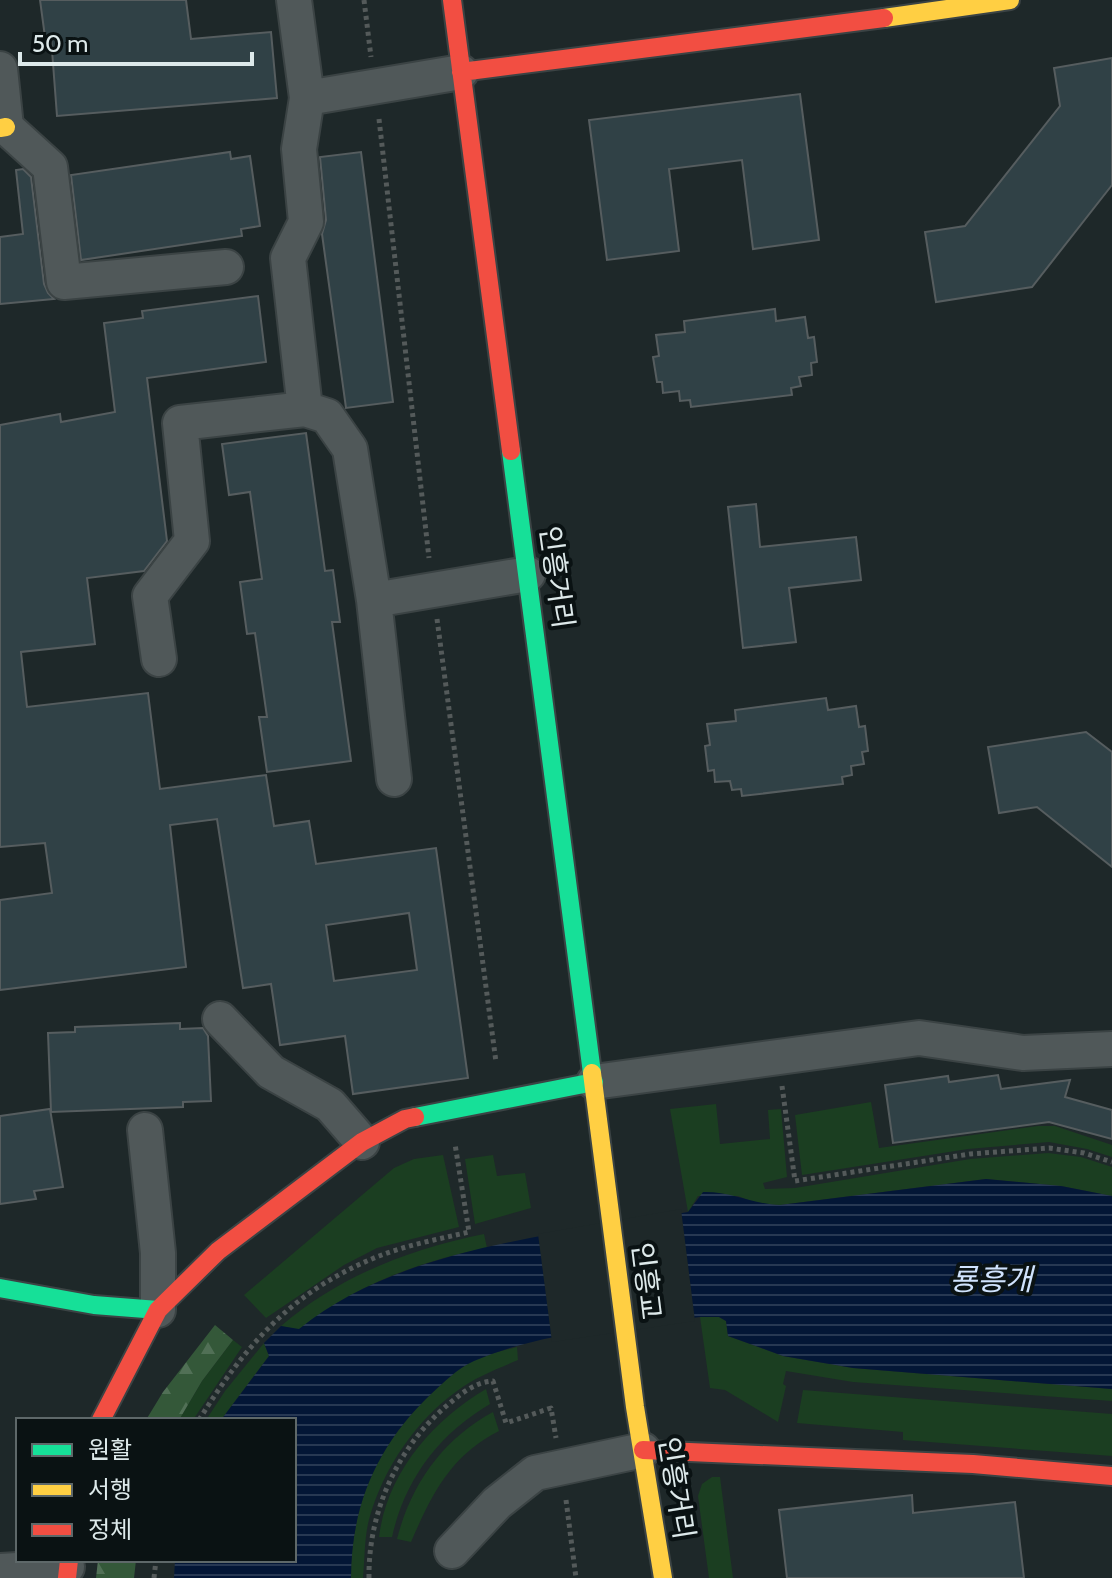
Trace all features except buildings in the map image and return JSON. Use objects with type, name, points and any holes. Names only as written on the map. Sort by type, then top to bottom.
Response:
[{"type":"street","points":[[294,0],[307,98],[299,149],[306,222],[288,258],[305,409]]},
{"type":"street","name":"인흥거리","points":[[452,0],[604,1161]]},
{"type":"street","points":[[307,98],[461,72],[1010,0]]},
{"type":"street","points":[[0,69],[3,128],[50,167],[64,282],[226,267]]},
{"type":"street","points":[[159,659],[150,596],[192,541],[180,423],[305,409],[327,416],[350,449],[374,600],[394,779]]},
{"type":"street","points":[[374,600],[528,574]]},
{"type":"street","points":[[220,1019],[271,1072],[330,1105],[362,1142]]},
{"type":"street","points":[[102,1418],[158,1310],[218,1251],[362,1142],[405,1119],[594,1082],[919,1038],[1023,1053],[1112,1049]]},
{"type":"street","points":[[145,1130],[158,1253],[158,1310]]},
{"type":"street","name":"인흥교","points":[[604,1161],[635,1407]]},
{"type":"street","points":[[0,1288],[94,1305],[158,1310]]},
{"type":"street","name":"인흥거리","points":[[635,1407],[663,1578]]},
{"type":"street","points":[[452,1551],[497,1503],[535,1473],[643,1450],[973,1464],[1112,1476]]},
{"type":"street","points":[[0,1571],[68,1568]]},
{"type":"path","points":[[364,0],[433,591],[501,1098]]},
{"type":"path","points":[[779,1057],[795,1181],[970,1154],[1049,1148],[1084,1153],[1112,1162]]},
{"type":"path","points":[[200,1418],[240,1359],[271,1323],[294,1304],[350,1269],[378,1256],[469,1232],[456,1156],[452,1108]]},
{"type":"path","points":[[369,1578],[377,1517],[395,1470],[419,1433],[463,1392],[483,1382],[493,1381],[506,1423],[551,1408],[576,1578]]},
{"type":"green space","points":[[871,1102],[879,1148],[1055,1126],[1112,1145],[1112,1157],[1049,1142],[968,1149],[802,1175],[795,1115]]},
{"type":"green space","points":[[716,1104],[720,1144],[770,1139],[768,1110],[781,1109],[787,1177],[763,1183],[765,1189],[795,1188],[970,1159],[1048,1153],[1081,1157],[1112,1167],[1112,1196],[1061,1186],[986,1179],[780,1205],[758,1204],[738,1196],[698,1196],[688,1212],[670,1109]]},
{"type":"green space","points":[[443,1155],[459,1227],[377,1248],[344,1265],[266,1318],[244,1295],[394,1168],[414,1159]]},
{"type":"green space","points":[[493,1155],[497,1176],[525,1173],[531,1208],[475,1224],[465,1159]]},
{"type":"green space","points":[[484,1234],[487,1248],[437,1260],[388,1277],[341,1300],[299,1330],[281,1326],[327,1293],[376,1267],[429,1248]]},
{"type":"green space","points":[[700,1317],[719,1317],[726,1321],[728,1336],[783,1356],[853,1368],[1112,1389],[1112,1401],[853,1382],[786,1371],[778,1422],[725,1390],[710,1388]]},
{"type":"green space","points":[[215,1325],[233,1340],[202,1381],[180,1418],[147,1418],[163,1392]]},
{"type":"green space","points":[[233,1340],[242,1347],[194,1418],[180,1418],[202,1381]]},
{"type":"green space","points":[[264,1343],[269,1356],[222,1418],[207,1418]]},
{"type":"green space","points":[[517,1347],[518,1360],[479,1377],[457,1391],[428,1416],[403,1446],[384,1480],[370,1516],[363,1578],[351,1578],[352,1551],[362,1500],[371,1476],[397,1433],[432,1393],[460,1369],[481,1357]]},
{"type":"green space","points":[[486,1389],[490,1404],[440,1444],[415,1477],[392,1537],[379,1537],[392,1491],[415,1451],[448,1417]]},
{"type":"green space","points":[[803,1390],[1112,1414],[1112,1456],[903,1440],[903,1432],[797,1423]]},
{"type":"green space","points":[[493,1412],[499,1431],[455,1464],[435,1492],[411,1542],[397,1539],[411,1500],[432,1465],[459,1436]]},
{"type":"green space","points":[[712,1477],[720,1477],[733,1578],[709,1578],[698,1496],[702,1484]]},
{"type":"green space","points":[[98,1562],[136,1562],[134,1578],[96,1578]]},
{"type":"water","name":"룡흥개","points":[[986,1179],[1061,1186],[1112,1196],[1112,1389],[853,1368],[783,1356],[728,1336],[726,1321],[719,1317],[614,1327],[557,1337],[501,1351],[468,1364],[412,1413],[382,1455],[362,1501],[352,1551],[351,1578],[174,1578],[175,1562],[296,1562],[296,1418],[222,1418],[269,1356],[264,1343],[281,1326],[299,1329],[340,1301],[385,1279],[434,1261],[536,1237],[688,1212],[703,1192],[780,1205]]},
{"type":"pier","points":[[681,1209],[695,1321],[552,1342],[538,1234]]},
{"type":"traffic: fast","points":[[511,451],[592,1073]]},
{"type":"traffic: fast","points":[[415,1117],[594,1082]]},
{"type":"traffic: fast","points":[[0,1288],[94,1305],[158,1310]]},
{"type":"traffic: slow","points":[[884,18],[1010,0]]},
{"type":"traffic: slow","points":[[0,128],[6,127]]},
{"type":"traffic: slow","points":[[592,1073],[635,1407],[663,1578]]},
{"type":"traffic: jam","points":[[452,0],[511,451]]},
{"type":"traffic: jam","points":[[461,72],[884,18]]},
{"type":"traffic: jam","points":[[102,1418],[158,1310],[218,1251],[362,1142],[405,1119],[415,1117]]},
{"type":"traffic: jam","points":[[643,1450],[973,1464],[1112,1476]]},
{"type":"traffic: jam","points":[[67,1578],[69,1562]]}]
